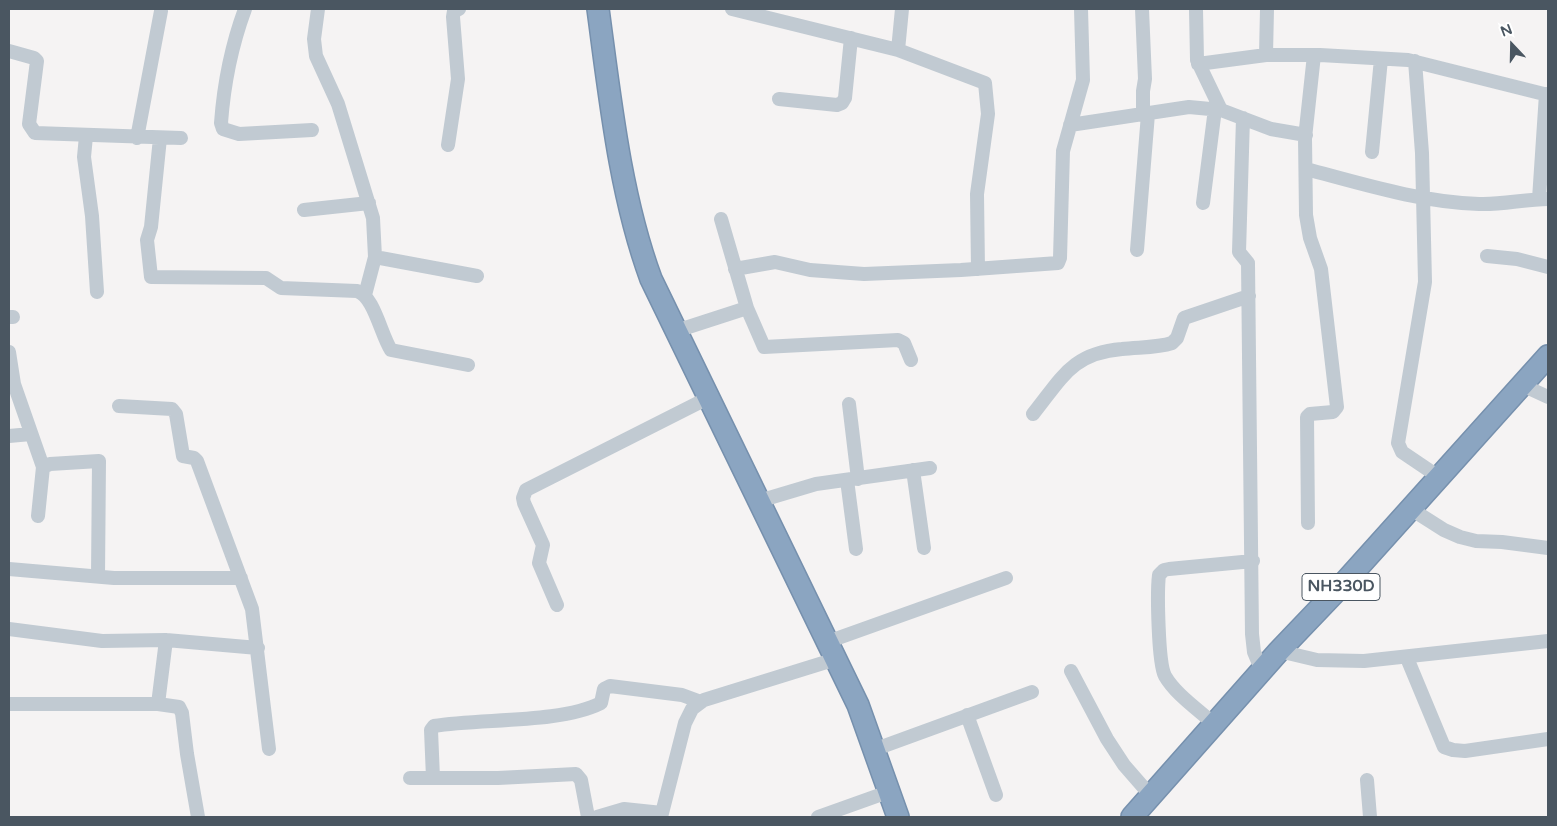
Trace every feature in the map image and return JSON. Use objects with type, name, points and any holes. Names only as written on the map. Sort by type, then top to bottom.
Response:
[{"type":"highway","points":[[598,9],[630,211],[639,247],[651,279],[858,705],[898,817]]},
{"type":"highway","name":"NH330D","points":[[1132,817],[1279,651],[1411,509],[1548,356]]},
{"type":"street","points":[[246,9],[230,51],[226,71],[221,123],[223,130],[239,134],[312,130]]},
{"type":"street","points":[[318,9],[314,39],[316,56],[338,104],[374,224],[375,257],[365,295]]},
{"type":"street","points":[[448,145],[458,73],[453,17],[454,11],[459,9]]},
{"type":"street","points":[[732,9],[898,50],[978,79],[986,86],[988,114],[977,194],[978,269]]},
{"type":"street","points":[[898,50],[902,9]]},
{"type":"street","points":[[735,269],[775,262],[810,270],[864,274],[978,269],[1055,263],[1060,260],[1061,167],[1065,138],[1083,80],[1081,9]]},
{"type":"street","points":[[1137,250],[1145,114],[1142,9]]},
{"type":"street","points":[[1196,9],[1198,64],[1218,109],[1204,203]]},
{"type":"street","points":[[1266,55],[1267,9]]},
{"type":"street","points":[[137,138],[161,11]]},
{"type":"street","points":[[780,99],[836,105],[842,103],[845,98],[850,38]]},
{"type":"street","points":[[9,51],[34,58],[37,61],[29,120],[32,130],[39,134],[181,138]]},
{"type":"street","points":[[1198,64],[1266,55],[1381,58],[1416,62],[1547,94],[1543,199],[1481,204],[1423,198],[1306,168]]},
{"type":"street","points":[[1308,524],[1307,418],[1310,414],[1333,412],[1336,407],[1321,269],[1307,221],[1306,135],[1314,55]]},
{"type":"street","points":[[1372,152],[1381,58]]},
{"type":"street","points":[[1416,62],[1425,282],[1398,443],[1402,452],[1439,477]]},
{"type":"street","points":[[1070,125],[1181,107],[1218,109],[1271,129],[1306,135]]},
{"type":"street","points":[[1243,118],[1239,252],[1248,262],[1252,634],[1254,652],[1262,671]]},
{"type":"street","points":[[86,136],[84,157],[92,216],[97,292]]},
{"type":"street","points":[[160,138],[151,227],[147,240],[151,277],[266,278],[281,288],[361,292],[365,295],[391,350],[468,365]]},
{"type":"street","points":[[304,210],[369,203]]},
{"type":"street","points":[[720,219],[747,308],[762,344],[766,348],[898,340],[904,342],[910,360]]},
{"type":"street","points":[[1487,256],[1517,259],[1548,267]]},
{"type":"street","points":[[375,257],[477,276]]},
{"type":"street","points":[[1033,414],[1077,361],[1095,353],[1172,344],[1177,338],[1184,318],[1249,296]]},
{"type":"street","points":[[676,330],[747,308]]},
{"type":"street","points":[[9,352],[14,384],[43,467],[38,516]]},
{"type":"street","points":[[1522,385],[1548,397]]},
{"type":"street","points":[[557,605],[539,563],[543,545],[524,503],[523,498],[526,490],[708,398]]},
{"type":"street","points":[[849,404],[856,549]]},
{"type":"street","points":[[119,406],[168,408],[175,412],[182,454],[184,457],[194,458],[197,461],[252,609],[269,749]]},
{"type":"street","points":[[9,436],[31,434]]},
{"type":"street","points":[[43,467],[98,461],[98,576]]},
{"type":"street","points":[[759,501],[800,487],[930,468]]},
{"type":"street","points":[[913,470],[924,548]]},
{"type":"street","points":[[1411,509],[1444,530],[1460,537],[1476,541],[1502,542],[1548,548]]},
{"type":"street","points":[[1214,726],[1172,685],[1164,674],[1160,648],[1159,575],[1164,570],[1169,569],[1252,561]]},
{"type":"street","points":[[9,569],[98,576],[241,578]]},
{"type":"street","points":[[597,817],[624,809],[661,815],[685,723],[692,709],[701,702],[832,651],[1006,578]]},
{"type":"street","points":[[9,629],[102,640],[166,640],[258,648]]},
{"type":"street","points":[[158,704],[166,640]]},
{"type":"street","points":[[1279,651],[1317,660],[1364,661],[1548,642]]},
{"type":"street","points":[[1407,658],[1444,747],[1452,750],[1465,750],[1548,739]]},
{"type":"street","points":[[1070,671],[1107,739],[1124,765],[1151,796]]},
{"type":"street","points":[[433,778],[431,730],[434,726],[532,718],[580,709],[600,703],[604,689],[610,686],[682,694],[701,702]]},
{"type":"street","points":[[873,750],[1032,692]]},
{"type":"street","points":[[9,704],[176,705],[182,713],[198,817]]},
{"type":"street","points":[[967,715],[996,795]]},
{"type":"street","points":[[410,778],[498,778],[576,774],[581,780],[588,817]]},
{"type":"street","points":[[1367,780],[1370,817]]},
{"type":"street","points":[[818,817],[888,792]]}]
